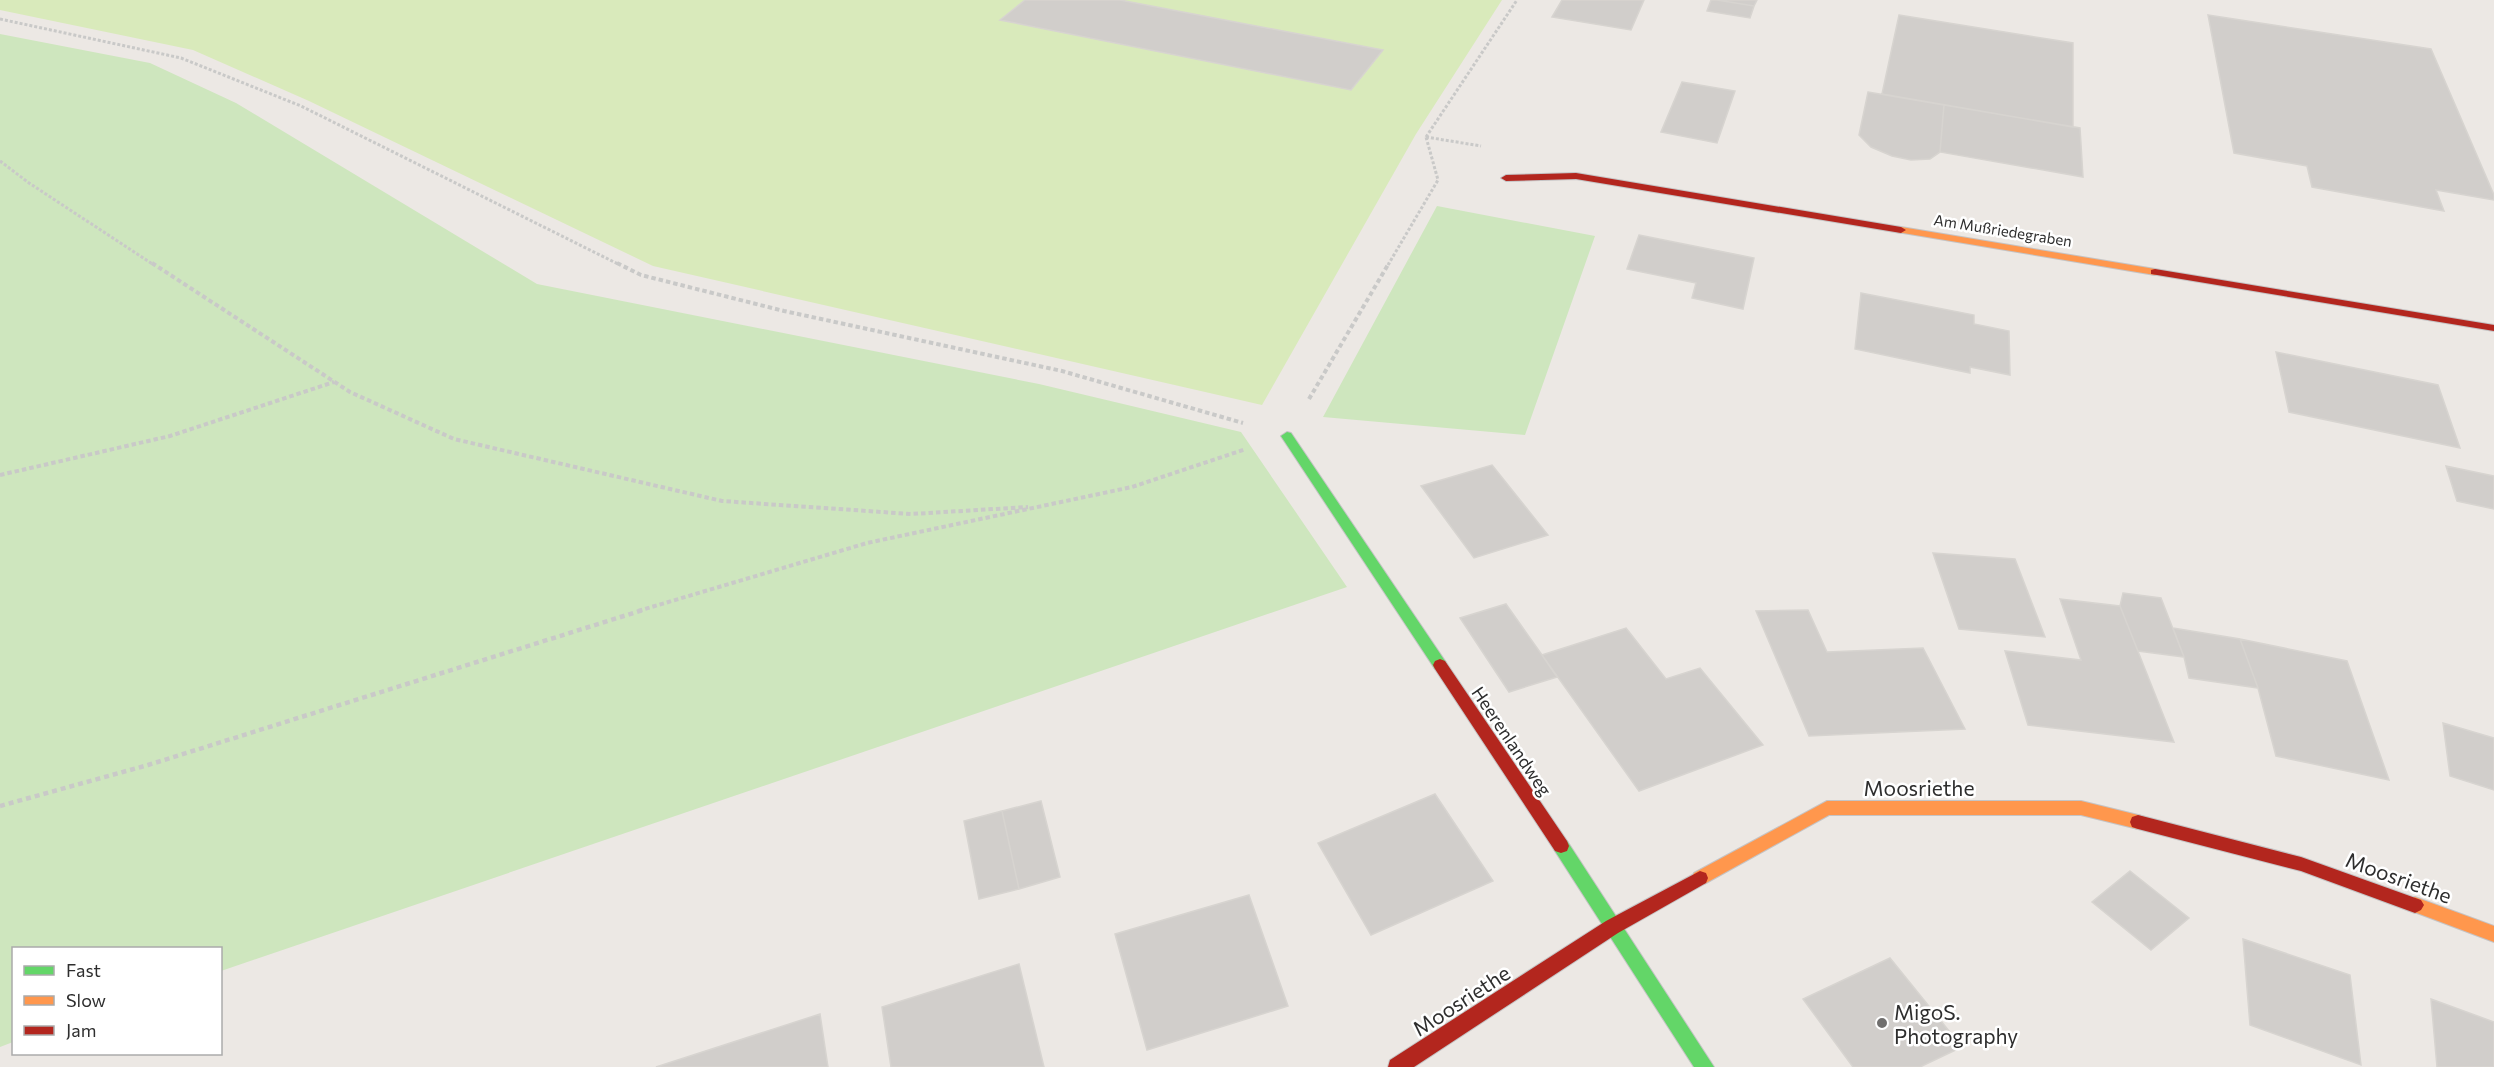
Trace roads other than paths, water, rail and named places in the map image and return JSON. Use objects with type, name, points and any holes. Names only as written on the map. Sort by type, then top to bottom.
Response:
[{"type":"street","name":"Am Mußriedegraben","points":[[1506,178],[1576,176],[2494,328]]},
{"type":"street","name":"Heerenlandweg","points":[[1287,436],[1566,853],[1705,1067]]},
{"type":"street","name":"Moosriethe","points":[[1397,1067],[1612,927],[1827,808],[2081,808],[2301,864],[2494,934]]},
{"type":"place","name":"MigoS. Photography","points":[[1882,1023]]}]
